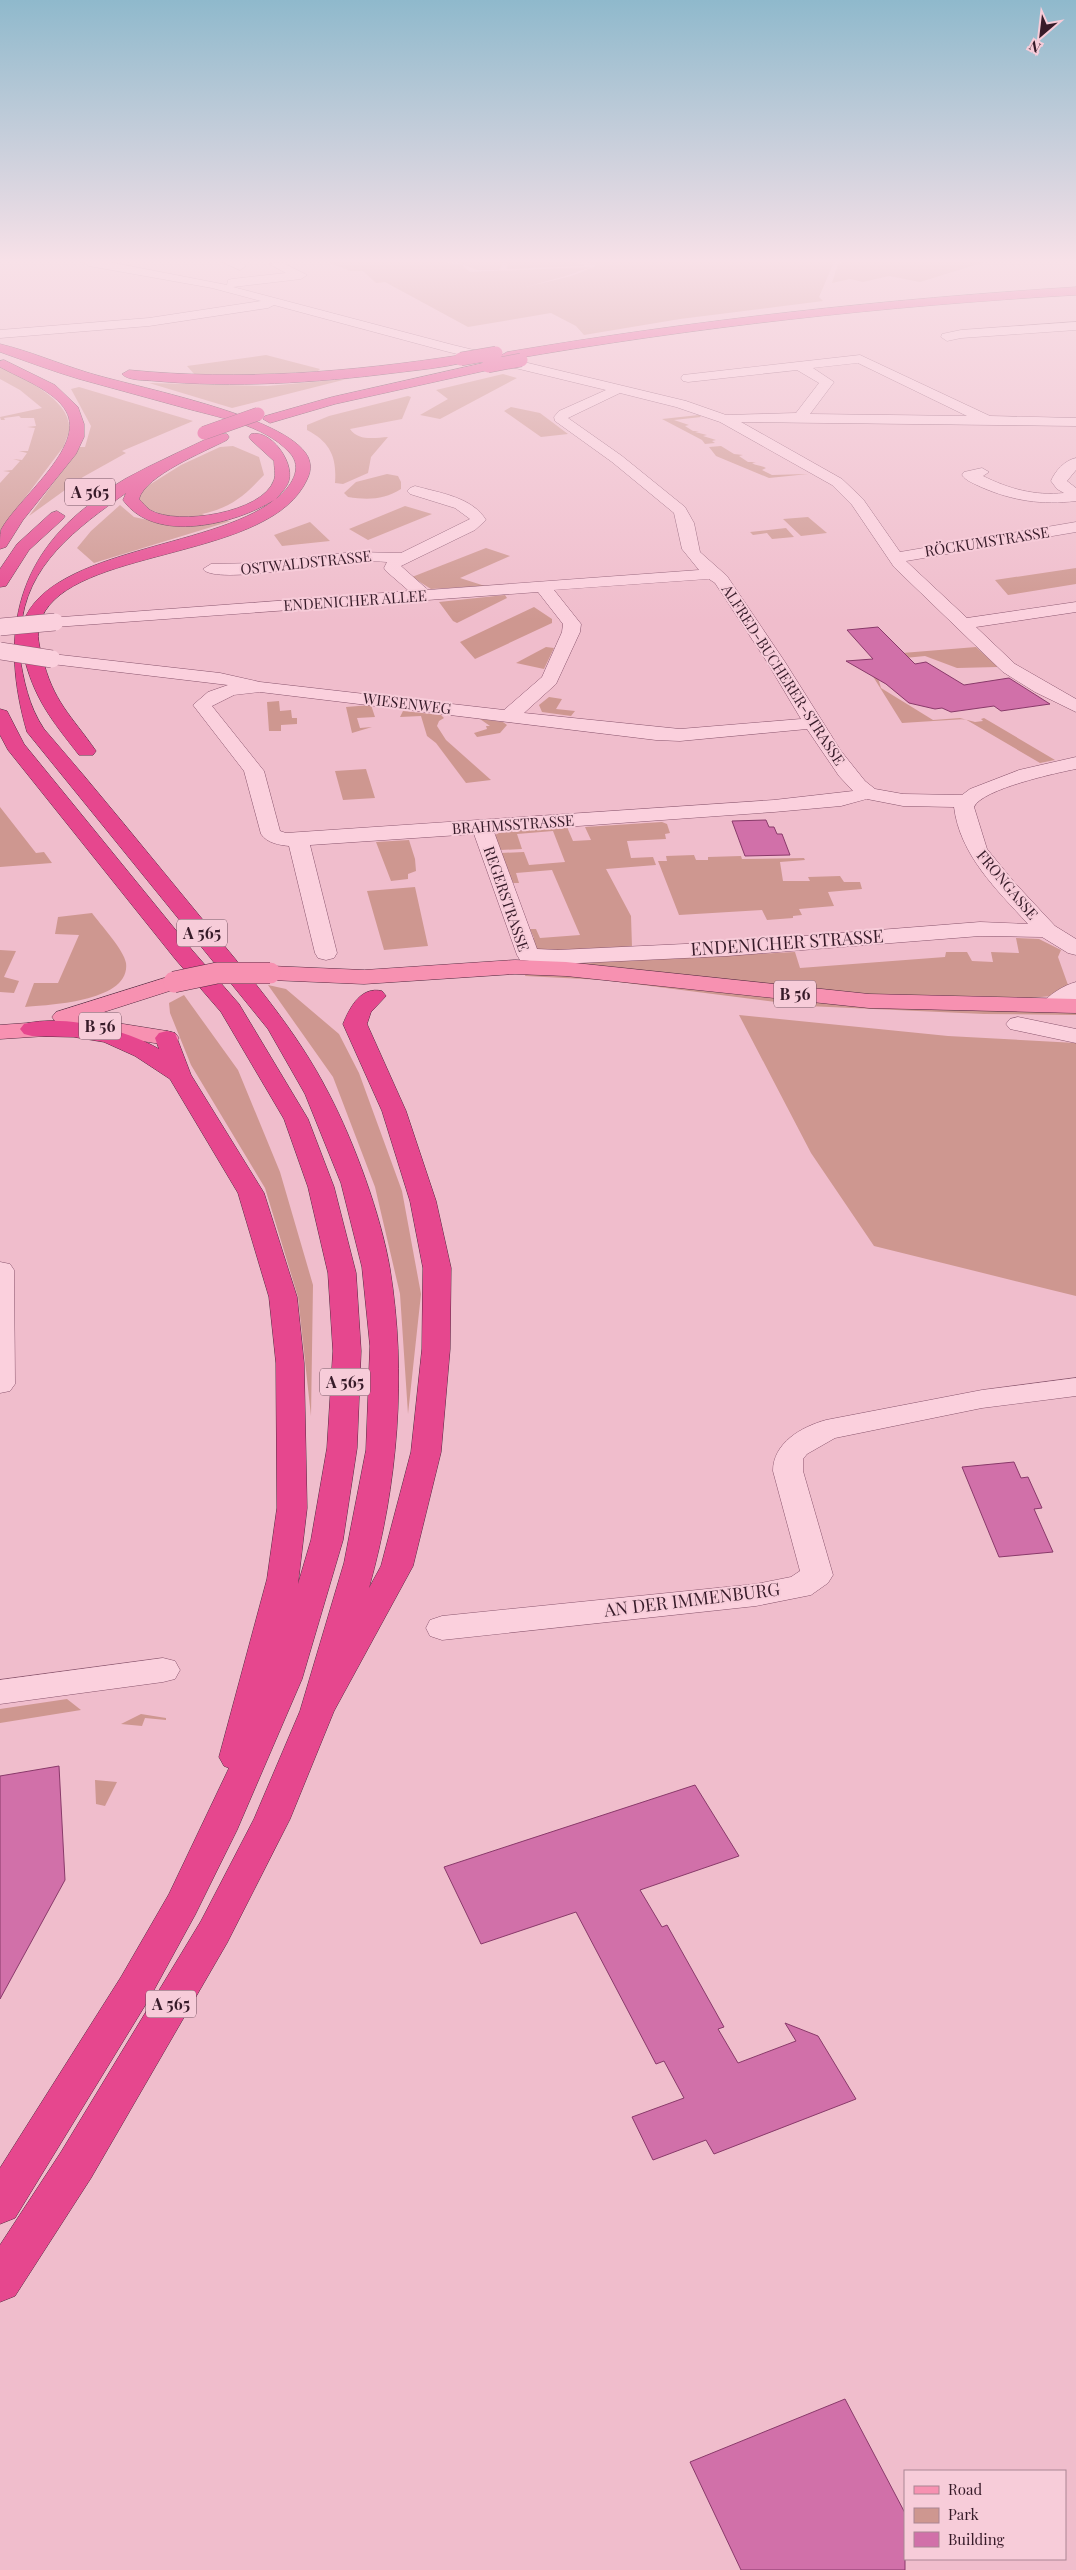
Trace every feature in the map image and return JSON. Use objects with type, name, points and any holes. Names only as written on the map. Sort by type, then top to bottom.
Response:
[{"type":"highway","points":[[0,544],[17,518],[69,454],[76,437],[77,424],[73,410],[50,388],[38,382]]},
{"type":"highway","points":[[90,382],[233,425],[253,435],[272,449],[280,460],[282,469],[276,489],[252,508],[221,518],[176,521],[146,516],[135,509],[131,500],[140,486],[163,464]]},
{"type":"highway","points":[[76,778],[46,726],[27,676],[28,635],[33,614],[47,598],[86,575],[228,530],[273,511],[293,496],[304,474],[303,463],[299,454],[269,431],[246,422],[108,382]]},
{"type":"highway","name":"A 565","points":[[0,2282],[76,2165],[214,1932],[272,1819],[317,1711],[360,1563],[381,1450],[384,1346],[376,1266],[354,1183],[317,1094],[278,1027],[76,778],[36,732],[23,711],[16,689],[10,653],[13,616],[28,576],[48,549],[74,523],[102,501],[163,464],[264,417],[382,382]]},
{"type":"highway","name":"A 565","points":[[92,491],[149,458],[204,433],[342,398],[415,382]]},
{"type":"highway","name":"A 565","points":[[0,582],[23,547],[68,507]]},
{"type":"highway","points":[[28,635],[39,682],[56,713],[86,751]]},
{"type":"highway","name":"A 565","points":[[0,715],[8,741],[184,955],[231,1009],[296,1119],[321,1187],[342,1273],[347,1351],[342,1448],[327,1540],[285,1679],[219,1830],[136,1988],[0,2206]]},
{"type":"highway","points":[[317,1711],[397,1566],[426,1452],[436,1348],[437,1268],[423,1200],[394,1111],[355,1024],[360,1010],[374,996]]},
{"type":"highway","points":[[32,1029],[78,1029],[110,1036],[151,1052],[179,1075]]},
{"type":"highway","points":[[167,1038],[179,1075],[251,1193],[283,1297],[290,1362],[292,1508],[283,1579],[262,1654],[219,1830]]},
{"type":"main road","name":"ENDENICHER STRASSE","points":[[32,1029],[74,1013],[174,982],[217,973],[270,973],[344,977],[411,973],[521,961]]},
{"type":"main road","name":"B 56","points":[[521,961],[574,970],[869,1001],[1076,1006]]},
{"type":"main road","name":"ENDENICHER STRASSE","points":[[411,973],[472,982]]},
{"type":"main road","name":"B 56","points":[[374,996],[424,986],[535,980],[614,986],[825,1012],[1018,1024],[1076,1024]]},
{"type":"main road","name":"ENDENICHER STRASSE","points":[[0,1019],[74,1013]]},
{"type":"main road","name":"ENDENICHER STRASSE","points":[[0,1032],[98,1026],[167,1038]]},
{"type":"street","points":[[593,382],[681,404],[725,419],[837,482],[858,502],[898,557],[900,564],[1009,668],[1041,688],[1076,706]]},
{"type":"street","points":[[799,418],[827,382]]},
{"type":"street","points":[[907,382],[990,422]]},
{"type":"street","name":"ALFRED-BUCHERER-STRASSE","points":[[619,388],[564,414],[561,417],[562,421],[617,459],[680,510],[686,520],[688,546],[711,574],[721,580],[842,767],[854,782],[868,793]]},
{"type":"street","points":[[725,419],[751,417],[1074,422]]},
{"type":"street","points":[[1076,462],[1061,475],[1059,481],[1062,486],[1076,495]]},
{"type":"street","points":[[969,472],[1000,490],[1032,499],[1048,500],[1076,495]]},
{"type":"street","points":[[415,491],[471,510],[478,520],[469,528],[401,558],[394,564],[392,568],[424,595]]},
{"type":"street","name":"RÖCKUMSTRASSE","points":[[898,557],[1076,527]]},
{"type":"street","name":"OSTWALDSTRASSE","points":[[211,569],[236,571],[375,556],[401,558]]},
{"type":"street","name":"ENDENICHER ALLEE","points":[[0,627],[711,574]]},
{"type":"street","points":[[509,716],[550,680],[571,632],[572,624],[543,587]]},
{"type":"street","points":[[963,624],[1076,608]]},
{"type":"street","name":"WIESENWEG","points":[[0,651],[52,659],[211,677],[260,686],[680,735],[815,723]]},
{"type":"street","name":"BRAHMSSTRASSE","points":[[260,686],[242,687],[218,693],[202,705],[212,722],[249,762],[254,772],[271,834],[282,839],[298,840],[774,806],[841,800],[868,793],[891,798],[966,801]]},
{"type":"street","points":[[966,801],[977,793],[1010,780],[1076,763]]},
{"type":"street","name":"FRONGASSE","points":[[966,801],[964,807],[967,822],[977,850],[1006,887],[1047,931],[1076,948]]},
{"type":"street","name":"REGERSTRASSE","points":[[482,827],[521,961]]},
{"type":"street","points":[[298,840],[326,953]]},
{"type":"street","name":"ENDENICHER STRASSE","points":[[521,961],[558,957],[728,949],[980,929],[1047,931]]},
{"type":"street","points":[[1076,957],[1074,960],[1076,968]]},
{"type":"street","points":[[1052,1006],[1076,989]]},
{"type":"street","points":[[1018,1024],[1076,1036]]},
{"type":"street","points":[[0,1270],[0,1384]]},
{"type":"street","name":"AN DER IMMENBURG","points":[[442,1628],[756,1595],[800,1587],[817,1574],[788,1471],[788,1458],[796,1447],[826,1430],[982,1399],[1076,1387]]},
{"type":"street","points":[[0,1692],[164,1670]]},
{"type":"green space","points":[[5,382],[29,382],[55,400],[63,409],[68,420],[69,431],[64,446],[0,531],[0,483],[10,472],[3,471],[12,470],[20,461],[13,459],[22,460],[27,453],[19,451],[28,451],[35,428],[27,427],[36,426],[34,418],[21,418],[19,416],[1,420],[0,417],[42,408],[20,390]]},
{"type":"green space","points":[[335,382],[232,408],[149,383],[267,386]]},
{"type":"green space","points":[[470,382],[510,382],[440,419],[420,415],[448,399],[436,390]]},
{"type":"green space","points":[[79,387],[193,421],[122,451],[126,453],[83,477],[29,516],[80,447],[85,447],[91,426],[71,389]]},
{"type":"green space","points":[[408,396],[411,397],[402,419],[350,429],[353,433],[362,437],[388,437],[371,457],[368,473],[343,484],[335,483],[335,465],[330,451],[321,440],[307,430],[307,425],[329,416]]},
{"type":"green space","points":[[511,407],[540,413],[568,434],[541,437],[504,411]]},
{"type":"green space","points":[[699,415],[701,417],[674,420],[689,425],[685,426],[693,431],[699,431],[695,432],[707,435],[703,436],[716,440],[712,441],[715,443],[705,444],[702,440],[662,419]]},
{"type":"green space","points":[[233,446],[259,457],[264,475],[236,500],[221,508],[202,514],[209,517],[169,517],[138,505],[140,493],[146,487],[181,465],[220,447]]},
{"type":"green space","points":[[721,446],[734,454],[743,455],[739,456],[748,462],[756,462],[752,463],[766,468],[762,470],[772,475],[808,474],[769,478],[716,456],[709,447]]},
{"type":"green space","points":[[387,474],[398,476],[401,482],[401,489],[395,493],[362,499],[348,497],[344,493],[356,482]]},
{"type":"green space","points":[[120,505],[134,517],[162,523],[231,521],[94,563],[77,548],[91,531]]},
{"type":"green space","points":[[405,506],[432,514],[368,540],[349,529]]},
{"type":"green space","points":[[808,517],[827,533],[801,536],[783,519]]},
{"type":"green space","points":[[310,522],[330,541],[282,546],[274,535]]},
{"type":"green space","points":[[786,528],[794,537],[772,539],[767,533],[753,535],[750,532]]},
{"type":"green space","points":[[486,548],[510,556],[460,578],[485,586],[431,589],[412,577]]},
{"type":"green space","points":[[1076,568],[1076,584],[1008,595],[995,580]]},
{"type":"green space","points":[[505,595],[507,598],[457,623],[453,621],[439,602]]},
{"type":"green space","points":[[534,607],[552,619],[552,623],[475,659],[460,642]]},
{"type":"green space","points":[[546,647],[554,648],[544,669],[516,663]]},
{"type":"green space","points":[[976,647],[998,667],[957,668],[925,656],[895,659],[890,654]]},
{"type":"green space","points":[[864,662],[876,671],[881,688],[933,720],[964,719],[902,723]]},
{"type":"green space","points":[[549,697],[562,699],[556,709],[575,711],[571,716],[542,712],[539,705]]},
{"type":"green space","points":[[279,701],[280,711],[291,710],[292,718],[297,718],[297,724],[281,725],[281,731],[269,731],[267,702]]},
{"type":"green space","points":[[371,705],[375,717],[357,718],[360,728],[372,727],[352,733],[346,707]]},
{"type":"green space","points":[[403,711],[441,715],[444,718],[439,721],[437,726],[446,740],[491,780],[466,783],[436,743],[427,736],[421,716],[400,717]]},
{"type":"green space","points":[[984,718],[1055,760],[1040,763],[966,720],[975,722],[983,721],[981,719]]},
{"type":"green space","points":[[480,719],[503,722],[507,725],[500,733],[477,737],[474,733],[487,729],[486,726],[490,726]]},
{"type":"green space","points":[[366,769],[375,798],[343,800],[335,771]]},
{"type":"green space","points":[[0,807],[36,853],[44,852],[52,863],[0,867]]},
{"type":"green space","points":[[662,822],[667,824],[670,833],[665,834],[666,839],[627,841],[631,858],[653,857],[656,865],[606,869],[631,916],[632,947],[534,952],[526,938],[534,938],[530,929],[536,929],[540,938],[580,935],[552,870],[516,873],[519,883],[513,883],[501,853],[524,852],[529,865],[565,862],[553,831],[517,834],[522,849],[500,850],[495,835],[503,831],[567,827],[573,841],[591,840],[585,827]]},
{"type":"green space","points":[[409,840],[415,859],[416,871],[408,874],[408,879],[391,881],[376,842]]},
{"type":"green space","points":[[694,855],[696,860],[708,860],[708,857],[741,856],[742,859],[804,858],[805,860],[780,862],[783,881],[810,881],[808,877],[840,876],[844,882],[860,882],[862,889],[828,892],[834,906],[799,909],[802,915],[793,916],[793,918],[767,920],[762,910],[679,915],[658,861],[667,861],[666,856]]},
{"type":"green space","points":[[415,887],[428,946],[384,950],[367,891]]},
{"type":"green space","points":[[92,913],[116,944],[124,958],[126,963],[124,976],[116,986],[102,994],[86,999],[51,1005],[25,1007],[34,983],[58,983],[79,935],[55,934],[58,917]]},
{"type":"green space","points":[[1016,938],[1039,939],[1061,950],[1058,957],[1068,985],[1052,996],[1019,999],[871,998],[621,971],[536,957],[618,961],[795,952],[800,968],[945,957],[946,952],[967,952],[972,961],[993,962],[991,952],[1019,953]]},
{"type":"green space","points":[[0,950],[16,951],[4,977],[19,981],[14,993],[0,992]]},
{"type":"green space","points":[[526,973],[552,973],[1076,1013],[1076,1015],[984,1014],[807,1006],[603,980],[525,976]]},
{"type":"green space","points":[[268,985],[286,989],[339,1034],[359,1073],[402,1191],[421,1294],[408,1414],[400,1294],[375,1187],[333,1077]]},
{"type":"green space","points":[[184,995],[238,1070],[280,1172],[313,1285],[311,1416],[298,1297],[265,1188],[191,1065],[170,1013],[169,1003]]},
{"type":"green space","points":[[739,1015],[948,1036],[1076,1043],[1076,1296],[874,1246],[811,1153]]},
{"type":"green space","points":[[67,1699],[81,1710],[0,1723],[0,1709]]},
{"type":"green space","points":[[141,1714],[166,1718],[166,1720],[145,1718],[142,1726],[121,1724]]},
{"type":"green space","points":[[95,1780],[117,1782],[105,1806],[96,1804]]},
{"type":"building","points":[[878,627],[915,664],[926,662],[964,685],[1009,678],[1050,704],[1001,711],[994,706],[951,712],[942,708],[935,709],[909,703],[886,684],[846,661],[873,659],[847,630]]},
{"type":"building","points":[[766,820],[769,827],[774,827],[777,834],[782,834],[790,855],[745,856],[732,821]]},
{"type":"building","points":[[1014,1462],[1021,1478],[1028,1477],[1042,1508],[1034,1509],[1053,1552],[999,1557],[962,1467]]},
{"type":"building","points":[[59,1766],[65,1880],[0,1999],[0,1776]]},
{"type":"building","points":[[695,1785],[739,1856],[640,1890],[662,1927],[667,1925],[724,2027],[718,2029],[738,2063],[796,2041],[785,2023],[818,2036],[856,2099],[714,2154],[706,2140],[653,2160],[632,2117],[684,2098],[664,2061],[656,2064],[576,1912],[481,1944],[444,1867]]},
{"type":"building","points":[[845,2399],[904,2511],[905,2570],[741,2570],[690,2462]]}]
